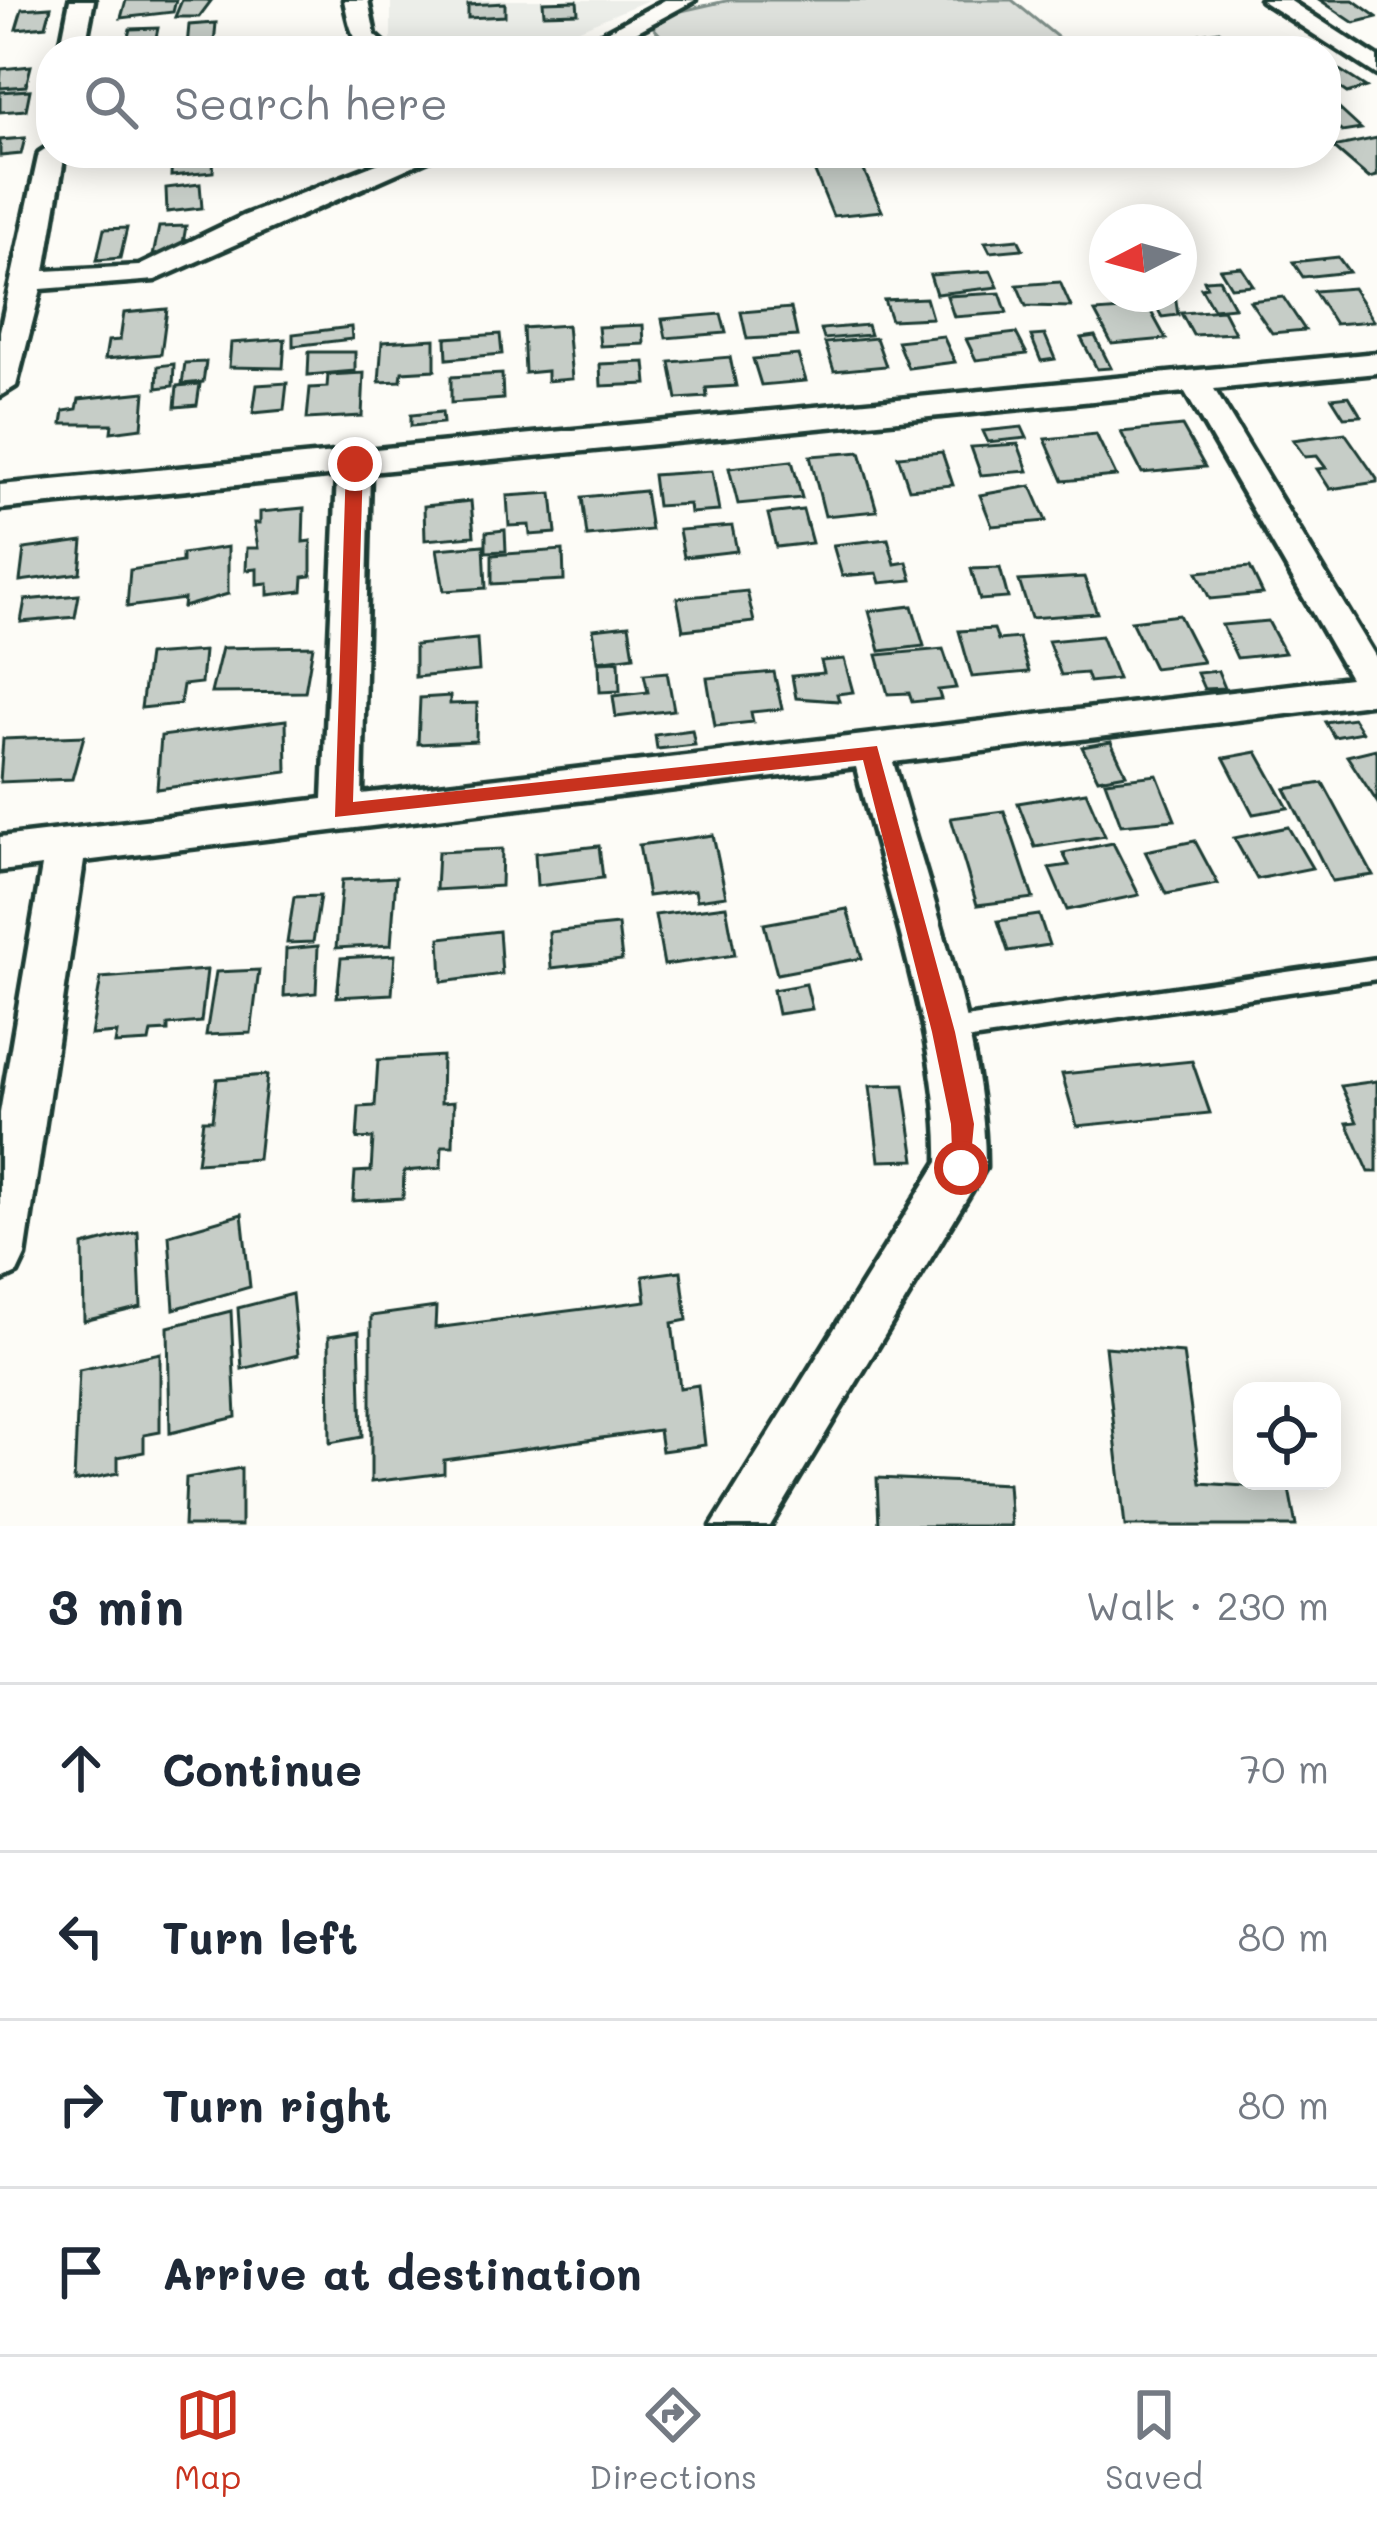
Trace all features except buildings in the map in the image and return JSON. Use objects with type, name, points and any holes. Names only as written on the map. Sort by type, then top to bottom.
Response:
[{"type":"street","points":[[75,36],[82,0]]},
{"type":"street","points":[[356,0],[364,36]]},
{"type":"street","points":[[600,36],[683,0]]},
{"type":"street","points":[[1273,0],[1328,36]]},
{"type":"street","points":[[1341,44],[1377,68]]},
{"type":"street","points":[[0,386],[29,281],[49,168]]},
{"type":"street","points":[[29,281],[145,274],[291,206],[390,168]]},
{"type":"street","points":[[0,497],[1377,363]]},
{"type":"street","points":[[0,854],[1377,689],[1194,381]]},
{"type":"street","points":[[342,811],[355,464]]},
{"type":"street","points":[[739,1526],[961,1168],[962,1124],[944,1032],[871,751]]},
{"type":"street","points":[[0,1256],[66,847]]},
{"type":"lane","points":[[944,1032],[1377,969]]},
{"type":"shaded area","points":[[391,0],[648,0],[570,33],[391,36]]},
{"type":"shaded area","points":[[730,0],[1012,0],[1056,36],[661,36],[646,19]]},
{"type":"route","points":[[355,464],[342,811],[568,789],[871,751],[944,1032],[962,1124],[961,1168]]}]
